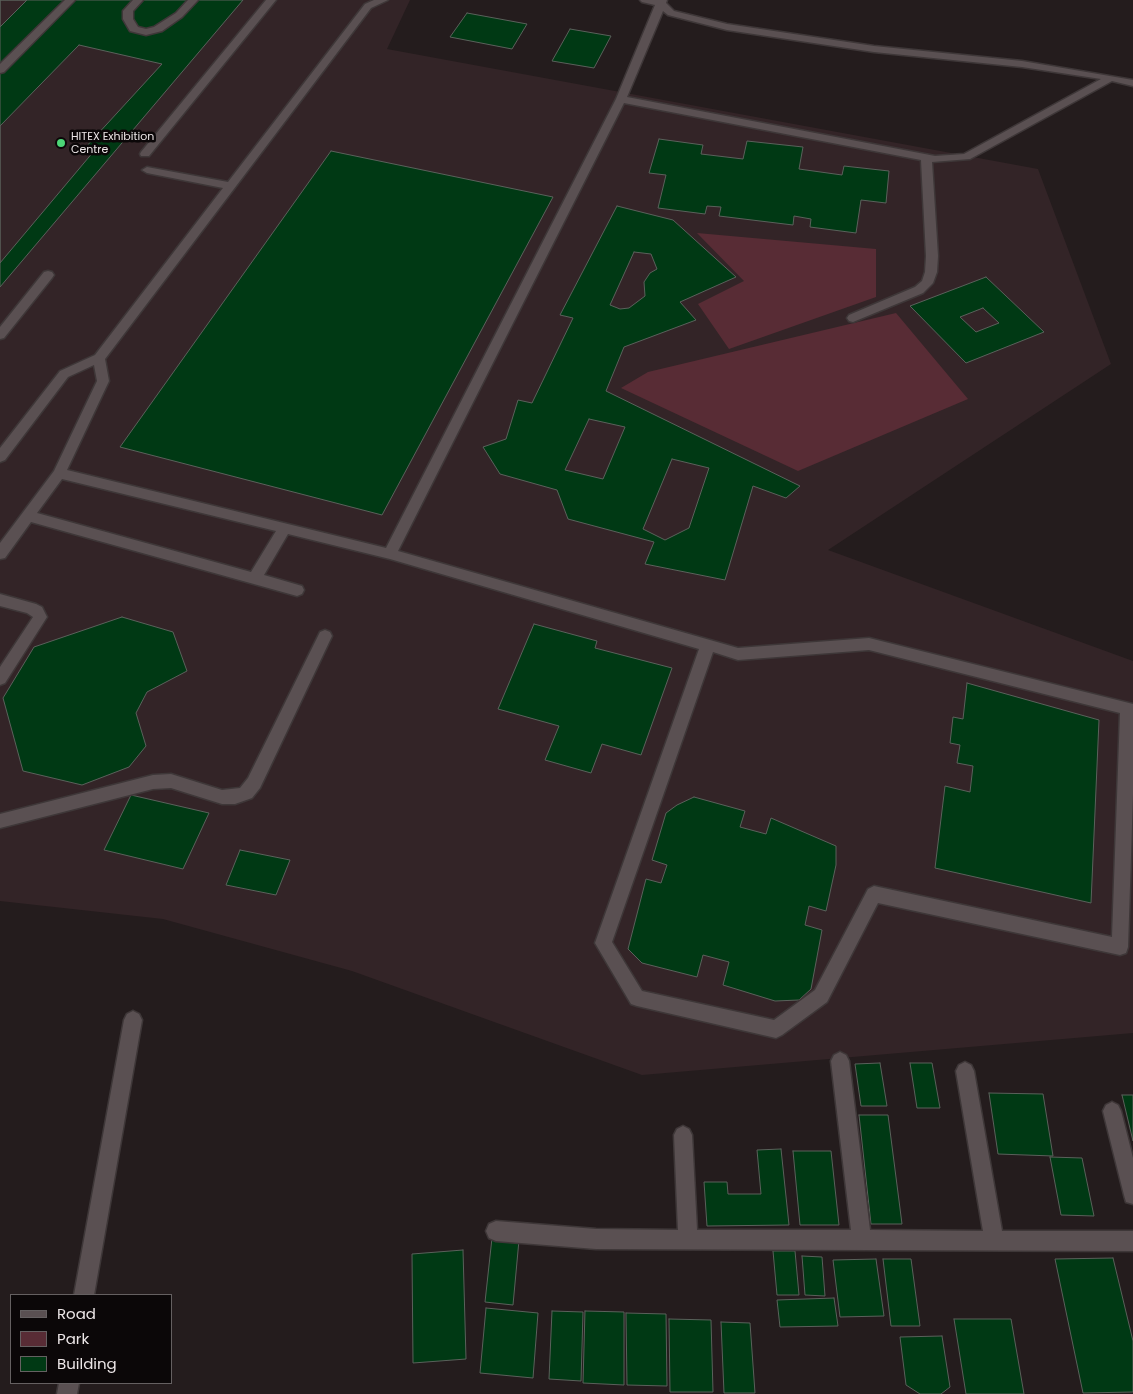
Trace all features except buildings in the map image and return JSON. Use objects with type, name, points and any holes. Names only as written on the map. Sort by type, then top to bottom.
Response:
[{"type":"street","points":[[0,70],[70,0]]},
{"type":"street","points":[[138,0],[128,11],[128,19],[134,29],[146,32],[158,29],[179,15],[193,0]]},
{"type":"street","points":[[145,154],[271,0]]},
{"type":"street","points":[[0,457],[64,374],[99,358],[231,186],[366,3],[383,0]]},
{"type":"street","points":[[645,0],[661,2],[671,13],[727,27],[874,49],[1022,64],[1133,83]]},
{"type":"street","points":[[390,554],[621,99],[661,2]]},
{"type":"street","points":[[621,99],[926,158],[966,157],[1111,78]]},
{"type":"street","points":[[853,318],[919,290],[927,282],[931,272],[932,256],[926,158]]},
{"type":"street","points":[[147,170],[231,186]]},
{"type":"street","points":[[0,335],[48,275]]},
{"type":"street","points":[[0,554],[59,472],[104,381],[99,358]]},
{"type":"street","points":[[59,472],[390,554],[708,645],[738,654],[869,644],[1128,709],[1120,947],[874,894],[821,996],[776,1029],[637,998],[603,943],[708,645]]},
{"type":"street","points":[[28,516],[297,590]]},
{"type":"street","points":[[254,579],[285,528]]},
{"type":"street","points":[[0,600],[31,608],[37,611],[40,617],[0,679]]},
{"type":"street","points":[[0,821],[153,782],[171,780],[222,797],[235,797],[246,793],[254,783],[325,636]]},
{"type":"street","points":[[84,1294],[133,1020]]},
{"type":"street","points":[[840,1061],[862,1240]]},
{"type":"street","points":[[965,1071],[994,1240]]},
{"type":"street","points":[[1112,1111],[1133,1195]]},
{"type":"street","points":[[683,1135],[688,1239]]},
{"type":"street","points":[[496,1231],[596,1239],[1133,1241]]},
{"type":"shaded area","points":[[0,0],[410,0],[387,49],[1038,169],[1111,364],[828,550],[1133,661],[1133,1033],[642,1075],[352,971],[163,919],[0,901]]},
{"type":"green space","points":[[697,233],[876,249],[876,297],[729,349],[698,304],[744,281]]},
{"type":"green space","points":[[896,313],[968,399],[798,471],[621,388],[648,372]]},
{"type":"place","name":"HITEX Exhibition Centre","points":[[61,143]]}]
